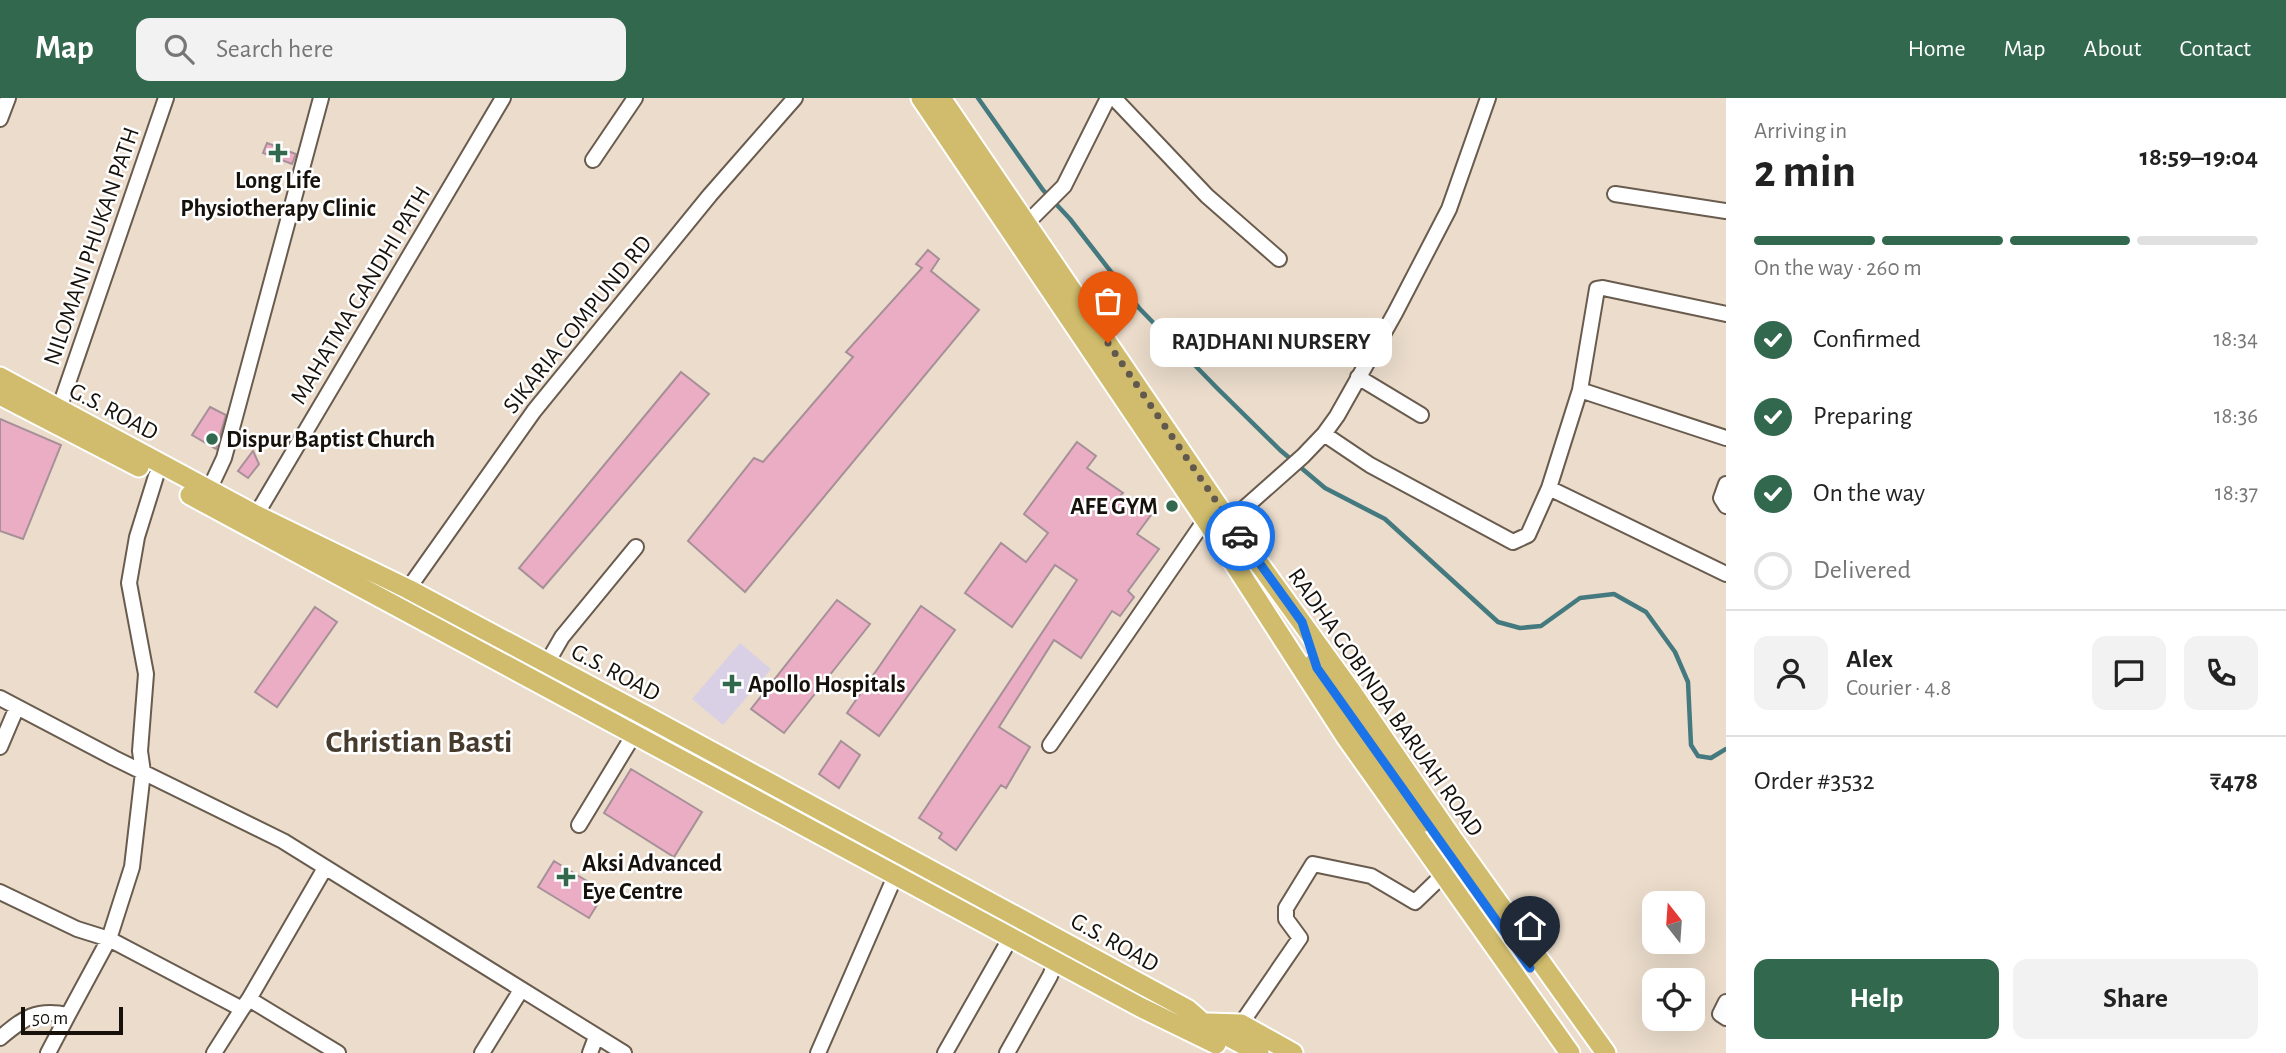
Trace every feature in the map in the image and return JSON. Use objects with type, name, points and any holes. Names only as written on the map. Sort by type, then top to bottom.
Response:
[{"type":"main road","name":"RADHA GOBINDA BARUAH ROAD","points":[[921,98],[1216,525],[1302,622],[1606,1053]]},
{"type":"main road","name":"RADHA GOBINDA BARUAH ROAD","points":[[941,98],[1027,223],[1346,737],[1570,1053]]},
{"type":"main road","name":"G.S. ROAD","points":[[0,377],[256,515],[408,589],[547,663],[1186,1009],[1199,1027]]},
{"type":"main road","name":"G.S. ROAD","points":[[0,396],[156,476],[633,736],[896,874],[1178,1027],[1199,1027]]},
{"type":"main road","points":[[1302,622],[1320,672]]},
{"type":"main road","points":[[1281,634],[1320,672],[1592,1053]]},
{"type":"main road","points":[[1199,1027],[1229,1044],[1259,1053]]},
{"type":"main road","points":[[1199,1027],[1229,1044],[1293,1053]]},
{"type":"street","points":[[0,119],[8,98]]},
{"type":"street","name":"NILOMANI PHUKAN PATH","points":[[59,409],[166,98]]},
{"type":"street","points":[[209,490],[224,458],[321,98]]},
{"type":"street","name":"MAHATMA GANDHI PATH","points":[[256,515],[503,98]]},
{"type":"street","points":[[593,160],[635,98]]},
{"type":"street","name":"SIKARIA COMPUND RD","points":[[408,589],[534,411],[710,195],[795,98]]},
{"type":"street","points":[[1049,745],[1216,525],[1289,470],[1324,434],[1395,313],[1448,209],[1488,98]]},
{"type":"street","points":[[1027,223],[1065,186],[1106,100],[1207,196],[1279,259]]},
{"type":"street","points":[[1615,194],[1726,211]]},
{"type":"street","points":[[1324,434],[1370,465],[1513,542],[1528,535],[1549,488],[1580,390],[1597,289],[1604,288],[1726,314]]},
{"type":"street","points":[[1358,377],[1421,415]]},
{"type":"street","points":[[1580,390],[1726,438]]},
{"type":"street","points":[[48,1053],[109,939],[132,867],[143,772],[140,751],[146,674],[129,583],[137,537],[156,476]]},
{"type":"street","points":[[1726,485],[1721,498],[1726,506]]},
{"type":"street","points":[[1549,488],[1726,574]]},
{"type":"street","points":[[547,663],[562,637],[636,547]]},
{"type":"street","points":[[0,698],[283,841],[625,1053]]},
{"type":"street","points":[[0,747],[17,707]]},
{"type":"street","points":[[579,825],[633,736]]},
{"type":"street","points":[[1229,1044],[1300,938],[1286,919],[1286,908],[1313,864],[1371,876],[1415,902],[1444,874]]},
{"type":"street","points":[[214,1053],[326,868]]},
{"type":"street","points":[[818,1053],[896,874]]},
{"type":"street","points":[[0,892],[77,929],[109,939],[246,1004],[338,1053]]},
{"type":"street","points":[[945,1053],[1011,937]]},
{"type":"street","points":[[1007,1053],[1056,961]]},
{"type":"street","points":[[482,1053],[521,990]]},
{"type":"street","points":[[1726,1002],[1720,1014],[1726,1018]]},
{"type":"street","points":[[0,1038],[22,1020],[48,1011],[68,1015]]},
{"type":"street","points":[[590,1053],[596,1037]]},
{"type":"shaded area","name":"Apollo Hospitals","points":[[740,643],[771,669],[723,725],[692,699]]},
{"type":"building","points":[[267,143],[296,154],[292,164],[263,153]]},
{"type":"building","points":[[928,250],[939,259],[931,271],[979,310],[745,592],[688,541],[754,458],[763,462],[853,357],[846,352],[922,268],[916,264]]},
{"type":"building","points":[[681,372],[709,394],[543,588],[519,568]]},
{"type":"building","points":[[210,407],[226,415],[216,449],[192,435]]},
{"type":"building","points":[[0,419],[61,445],[23,539],[0,531]]},
{"type":"building","points":[[1077,442],[1096,456],[1087,468],[1123,493],[1120,496],[1151,515],[1137,534],[1159,549],[1128,591],[1134,597],[1120,616],[1112,611],[1081,658],[1054,640],[999,727],[1030,747],[1006,788],[1001,785],[956,850],[939,838],[942,833],[919,818],[1077,580],[1055,565],[1012,627],[965,593],[1001,543],[1026,562],[1048,533],[1024,514]]},
{"type":"building","points":[[253,451],[259,464],[248,478],[238,471]]},
{"type":"building","points":[[837,600],[870,624],[784,733],[751,709]]},
{"type":"building","points":[[921,606],[955,630],[879,736],[847,713]]},
{"type":"building","points":[[315,607],[337,622],[277,707],[255,692]]},
{"type":"building","points":[[841,741],[860,755],[839,788],[819,774]]},
{"type":"building","points":[[631,769],[702,812],[674,857],[604,813]]},
{"type":"building","points":[[554,861],[605,892],[589,918],[538,887]]},
{"type":"waterway","points":[[978,98],[1043,190],[1070,219],[1139,308],[1280,450],[1325,488],[1385,519],[1498,622],[1520,628],[1541,626],[1580,598],[1614,594],[1646,612],[1675,652],[1688,682],[1691,745],[1698,756],[1711,758],[1726,749]]},
{"type":"way so far","points":[[1108,343],[1240,536]]},
{"type":"place","name":"Long Life Physiotherapy Clinic","points":[[278,153]]},
{"type":"place","name":"RAJDHANI NURSERY","points":[[1108,343]]},
{"type":"place","name":"Dispur Baptist Church","points":[[212,439]]},
{"type":"place","name":"AFE GYM","points":[[1172,506]]},
{"type":"place","name":"Apollo Hospitals","points":[[732,684]]},
{"type":"place","name":"Aksi Advanced Eye Centre","points":[[566,877]]},
{"type":"district","name":"Christian Basti","points":[[419,741]]},
{"type":"route","points":[[1240,536],[1302,622],[1317,668],[1530,968]]}]
